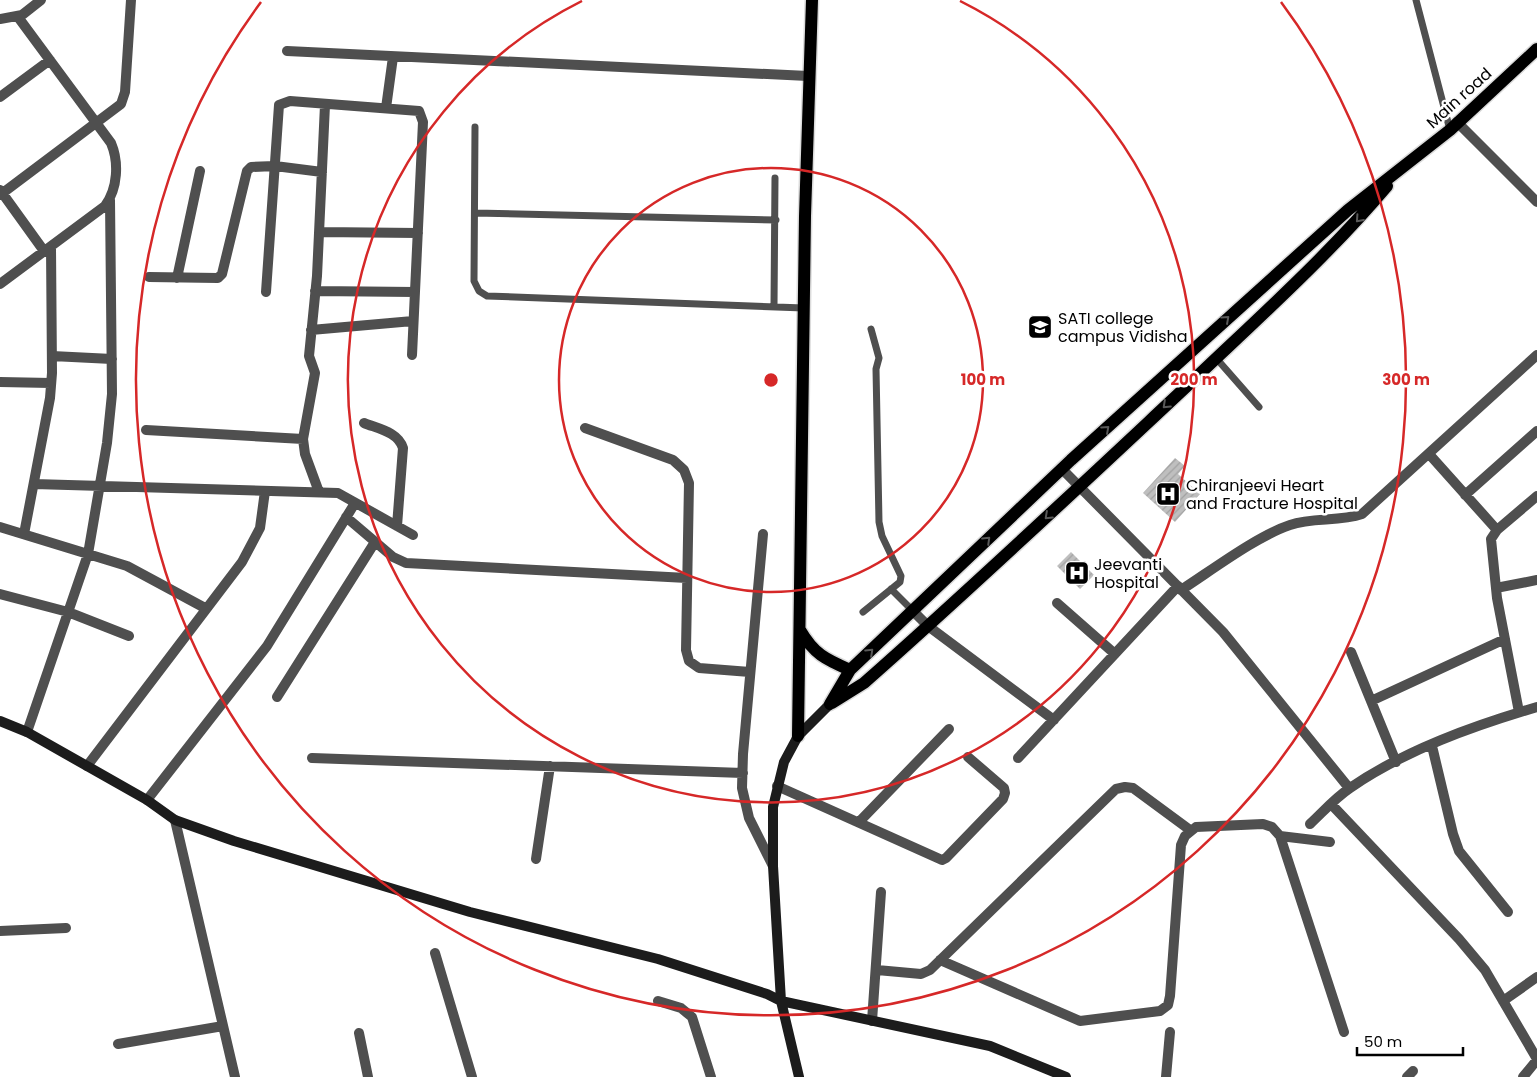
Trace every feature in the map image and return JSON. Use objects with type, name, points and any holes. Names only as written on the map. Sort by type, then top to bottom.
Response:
[{"type":"main road","points":[[798,736],[808,76],[812,0]]},
{"type":"main road","name":"Main road","points":[[1402,169],[1454,126],[1537,49]]},
{"type":"main road","points":[[799,1077],[781,1000],[773,866],[773,807],[784,762],[798,736],[830,704],[864,683],[1080,487],[1358,220],[1402,169]]},
{"type":"main road","points":[[830,704],[850,670],[1062,469],[1348,210],[1402,169]]},
{"type":"main road","points":[[800,630],[810,648],[819,655],[850,670]]},
{"type":"main road","points":[[0,721],[27,732],[88,766],[147,800],[175,820],[234,841],[470,912],[658,959],[781,1000],[990,1046],[1066,1077]]},
{"type":"street","points":[[0,19],[18,17],[41,0]]},
{"type":"street","points":[[24,534],[51,384],[52,356],[47,249],[1,193],[121,104],[126,92],[131,0]]},
{"type":"street","points":[[18,17],[111,143],[116,153],[116,175],[110,200],[112,394],[107,443],[88,554],[27,732]]},
{"type":"street","points":[[288,51],[808,76]]},
{"type":"street","points":[[386,108],[393,57]]},
{"type":"street","points":[[0,97],[50,60]]},
{"type":"street","points":[[266,292],[279,105],[290,102],[414,109],[422,116],[412,355]]},
{"type":"street","points":[[319,492],[305,454],[303,439],[315,373],[309,356],[319,232],[325,104]]},
{"type":"street","points":[[1454,126],[1537,202]]},
{"type":"street","points":[[149,277],[213,279],[222,274],[247,171],[256,165],[322,172]]},
{"type":"street","points":[[177,278],[200,171]]},
{"type":"street","points":[[0,284],[99,211],[110,200]]},
{"type":"street","points":[[319,232],[418,233]]},
{"type":"street","points":[[315,291],[415,292]]},
{"type":"street","points":[[311,330],[413,321]]},
{"type":"street","points":[[1018,758],[1115,654],[1180,588],[1282,528],[1301,522],[1350,518],[1362,514],[1537,355]]},
{"type":"street","points":[[52,356],[112,359]]},
{"type":"street","points":[[0,382],[51,384]]},
{"type":"street","points":[[364,423],[400,439],[403,448],[397,526]]},
{"type":"street","points":[[585,428],[673,460],[684,470],[689,483],[686,650],[689,661],[699,668],[750,672]]},
{"type":"street","points":[[146,430],[303,439]]},
{"type":"street","points":[[1465,495],[1537,431]]},
{"type":"street","points":[[1429,454],[1497,530]]},
{"type":"street","points":[[1062,469],[1223,632],[1349,788]]},
{"type":"street","points":[[34,484],[338,494],[413,535]]},
{"type":"street","points":[[88,766],[205,608],[242,562],[254,543],[260,528],[265,491]]},
{"type":"street","points":[[1520,712],[1496,588],[1491,539],[1497,530],[1537,496]]},
{"type":"street","points":[[147,800],[267,646],[355,503]]},
{"type":"street","points":[[346,517],[393,558],[406,562],[688,578]]},
{"type":"street","points":[[0,527],[126,566],[205,608]]},
{"type":"street","points":[[763,534],[750,672],[742,788],[749,818],[773,866]]},
{"type":"street","points":[[277,696],[375,542]]},
{"type":"street","points":[[1496,588],[1537,580]]},
{"type":"street","points":[[0,594],[68,612],[129,636]]},
{"type":"street","points":[[1057,604],[1115,654]]},
{"type":"street","points":[[913,611],[928,626],[1054,720]]},
{"type":"street","points":[[1371,701],[1506,639]]},
{"type":"street","points":[[1351,652],[1396,762]]},
{"type":"street","points":[[1310,824],[1349,788],[1396,762],[1432,746],[1537,707]]},
{"type":"street","points":[[859,822],[949,729]]},
{"type":"street","points":[[1432,746],[1453,834],[1459,851],[1467,864],[1508,912]]},
{"type":"street","points":[[778,786],[859,822],[935,859],[946,858],[1003,799],[1005,793],[1004,788],[968,757]]},
{"type":"street","points":[[312,758],[743,773]]},
{"type":"street","points":[[536,859],[550,766]]},
{"type":"street","points":[[877,970],[921,974],[930,970],[1116,790],[1125,787],[1133,788],[1190,830]]},
{"type":"street","points":[[1331,804],[1459,939],[1485,970],[1537,1059],[1523,1077]]},
{"type":"street","points":[[175,820],[235,1077]]},
{"type":"street","points":[[940,960],[1080,1021],[1160,1011],[1168,1005],[1170,996],[1181,845],[1190,830],[1196,828],[1263,824],[1272,827],[1280,836],[1344,1032]]},
{"type":"street","points":[[1280,836],[1330,842]]},
{"type":"street","points":[[872,1021],[881,892]]},
{"type":"street","points":[[0,930],[66,928]]},
{"type":"street","points":[[435,953],[472,1077]]},
{"type":"street","points":[[1503,1001],[1537,977]]},
{"type":"street","points":[[658,1001],[681,1008],[692,1017],[712,1077]]},
{"type":"street","points":[[118,1044],[223,1026]]},
{"type":"street","points":[[1166,1077],[1170,1032]]},
{"type":"street","points":[[359,1033],[368,1077]]},
{"type":"lane","points":[[1416,0],[1454,126]]},
{"type":"lane","points":[[475,127],[474,281],[479,291],[487,296],[804,308]]},
{"type":"lane","points":[[774,307],[775,178]]},
{"type":"lane","points":[[474,213],[776,220]]},
{"type":"lane","points":[[863,612],[900,582],[901,576],[882,536],[879,522],[876,369],[879,358],[871,329]]},
{"type":"lane","points":[[1216,358],[1259,407]]},
{"type":"lane","points":[[891,589],[913,611]]},
{"type":"building","points":[[1175,458],[1185,466],[1178,474],[1200,494],[1175,522],[1143,493]]},
{"type":"building","points":[[1071,552],[1094,575],[1080,589],[1057,566]]},
{"type":"place","name":"SATI college campus Vidisha","points":[[1040,327]]},
{"type":"place","name":"Chiranjeevi Heart and Fracture Hospital","points":[[1168,494]]},
{"type":"place","name":"Jeevanti Hospital","points":[[1077,573]]}]
